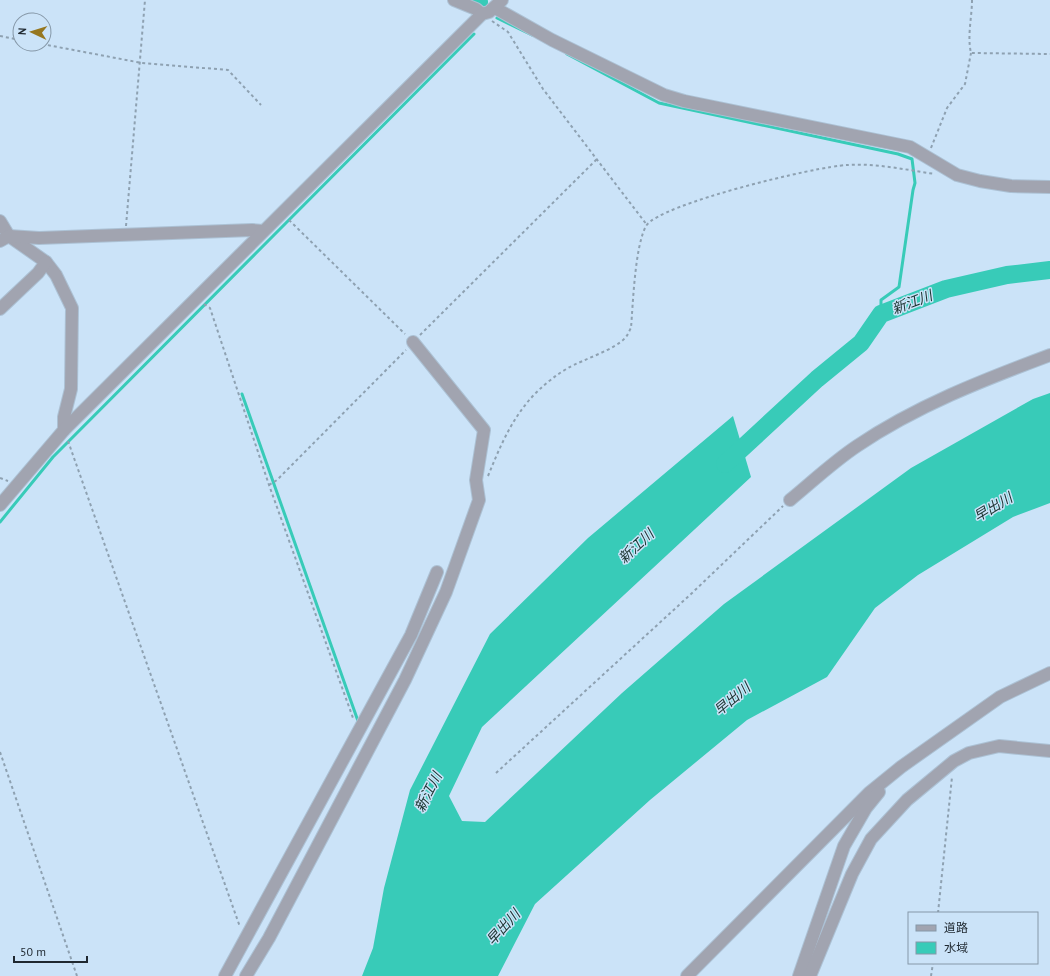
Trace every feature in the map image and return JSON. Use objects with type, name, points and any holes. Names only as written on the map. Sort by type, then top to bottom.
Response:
[{"type":"street","points":[[454,0],[476,9],[482,14]]},
{"type":"street","points":[[0,506],[6,490],[64,430],[262,231],[482,14],[489,12],[498,4],[552,40],[664,95],[699,104],[910,147],[927,159],[957,175],[1011,186],[1050,188]]},
{"type":"street","points":[[0,221],[5,238],[46,262],[56,275],[68,296],[72,308],[74,319],[71,389],[64,417],[64,430]]},
{"type":"street","points":[[5,238],[252,230],[262,231]]},
{"type":"street","points":[[0,309],[38,273],[46,262]]},
{"type":"street","points":[[246,976],[272,931],[405,680],[446,592],[479,500],[476,480],[484,430],[413,342]]},
{"type":"street","points":[[790,500],[856,446],[893,424],[938,400],[999,374],[1050,356]]},
{"type":"street","points":[[226,976],[359,733],[411,634],[437,572]]},
{"type":"street","points":[[687,976],[869,793],[901,767],[1000,697],[1050,673]]},
{"type":"street","points":[[810,976],[852,874],[871,839],[907,800],[954,761],[969,753],[999,746],[1050,751]]},
{"type":"street","points":[[799,976],[844,846],[866,808],[901,767]]},
{"type":"path","points":[[125,235],[145,0]]},
{"type":"path","points":[[927,159],[947,108],[965,84],[971,53],[968,43],[972,19],[972,0]]},
{"type":"path","points":[[482,14],[508,32],[543,90],[647,225]]},
{"type":"path","points":[[0,36],[12,38]]},
{"type":"path","points":[[52,46],[140,63],[228,70],[261,105]]},
{"type":"path","points":[[971,53],[1050,54]]},
{"type":"path","points":[[269,485],[277,480],[597,159]]},
{"type":"path","points":[[487,479],[504,437],[524,406],[543,386],[568,368],[616,345],[625,339],[631,328],[640,243],[647,225],[664,213],[690,203],[802,173],[847,165],[880,166],[935,174],[957,175]]},
{"type":"path","points":[[281,213],[413,342]]},
{"type":"path","points":[[197,298],[210,308],[269,485],[359,733]]},
{"type":"path","points":[[64,430],[245,940]]},
{"type":"path","points":[[496,773],[691,594],[790,500]]},
{"type":"path","points":[[0,752],[77,976]]},
{"type":"path","points":[[938,912],[954,761]]},
{"type":"path","points":[[931,976],[933,964]]},
{"type":"water","name":"早出川","points":[[1050,393],[1050,503],[1013,517],[918,575],[875,608],[827,677],[747,720],[650,800],[535,904],[498,976],[362,976],[373,948],[384,888],[410,790],[490,634],[588,538],[733,416],[751,477],[482,727],[449,796],[462,821],[485,822],[622,693],[724,604],[911,468],[1033,399]]},
{"type":"waterway","points":[[475,0],[479,2]]},
{"type":"waterway","points":[[497,18],[532,35]]},
{"type":"waterway","points":[[0,522],[53,457],[474,34]]},
{"type":"waterway","points":[[567,54],[659,103],[898,154],[912,159],[915,183],[899,287],[881,300],[881,314]]},
{"type":"waterway","name":"新江川","points":[[725,464],[817,379],[861,343],[881,314],[946,289],[1007,275],[1050,270]]},
{"type":"waterway","points":[[242,394],[358,721]]}]
